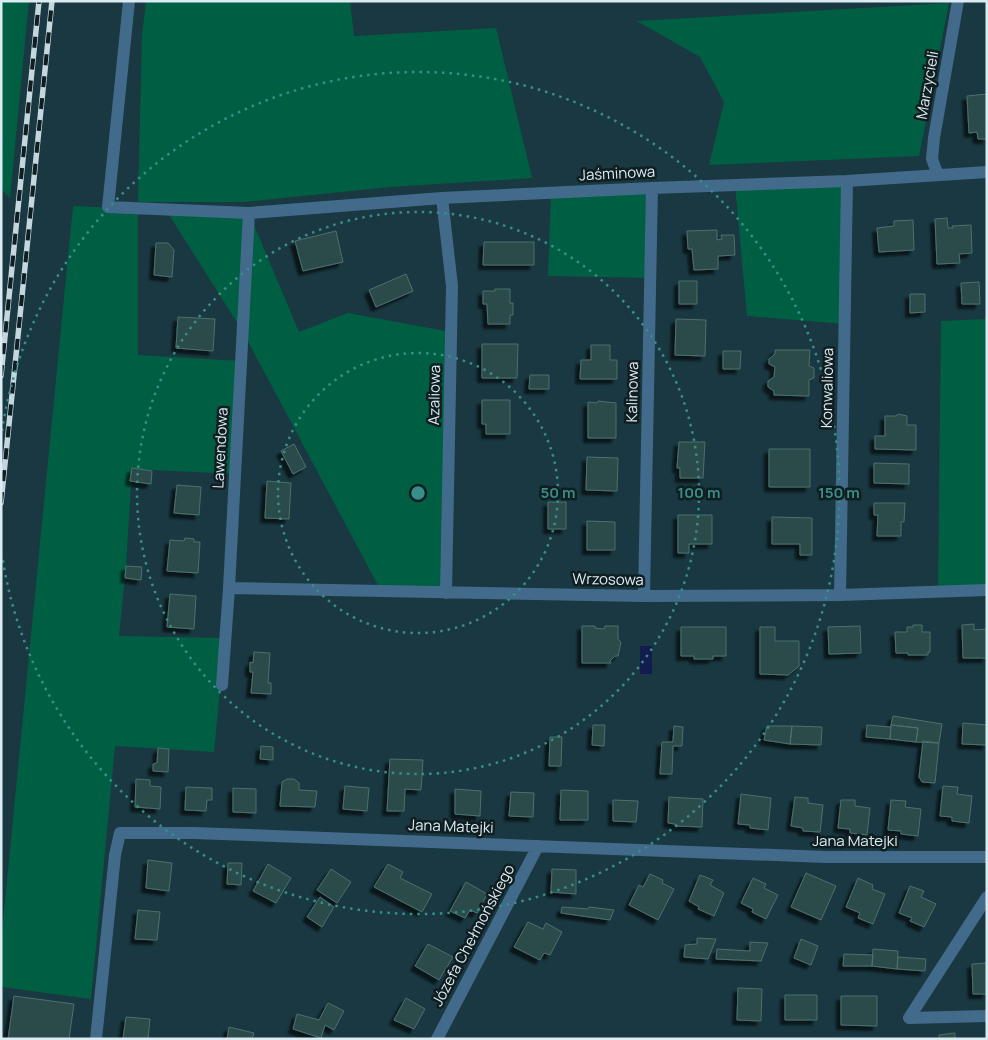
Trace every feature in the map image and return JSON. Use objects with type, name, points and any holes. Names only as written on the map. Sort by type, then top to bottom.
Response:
[{"type":"street","name":"Jaśminowa","points":[[128,1],[108,207],[249,214],[442,198],[652,188],[847,182],[987,172]]},
{"type":"street","name":"Marzycieli","points":[[938,175],[932,159],[934,138],[958,1]]},
{"type":"street","name":"Konwaliowa","points":[[840,595],[847,182]]},
{"type":"street","name":"Kalinowa","points":[[644,596],[652,188]]},
{"type":"street","name":"Azaliowa","points":[[442,198],[452,286],[446,593]]},
{"type":"street","name":"Lawendowa","points":[[222,685],[249,214]]},
{"type":"street","name":"Wrzosowa","points":[[229,588],[644,596],[840,595],[987,590]]},
{"type":"street","name":"Jana Matejki","points":[[96,1039],[115,855],[120,833],[194,833],[826,857],[987,856]]},
{"type":"street","name":"Józefa Chełmońskiego","points":[[437,1039],[538,846]]},
{"type":"street","points":[[987,897],[909,1018],[987,1016]]},
{"type":"green space","points":[[1,1],[29,1],[10,198],[2,190]]},
{"type":"green space","points":[[146,1],[350,1],[354,36],[496,28],[532,178],[390,187],[245,202],[138,202],[142,36]]},
{"type":"green space","points":[[949,3],[919,156],[709,165],[724,102],[700,57],[637,21]]},
{"type":"green space","points":[[847,181],[845,324],[747,316],[735,185]]},
{"type":"green space","points":[[652,188],[651,278],[548,276],[551,193]]},
{"type":"green space","points":[[73,206],[138,209],[138,355],[241,361],[235,474],[132,469],[126,566],[119,636],[225,638],[214,752],[115,746],[91,999],[1,987],[1,942]]},
{"type":"green space","points":[[166,210],[249,213],[299,332],[348,313],[451,332],[446,593],[381,591],[243,332]]},
{"type":"green space","points":[[987,319],[987,590],[938,592],[941,321]]},
{"type":"shaded area","points":[[640,646],[652,646],[652,674],[640,674]]},
{"type":"building","points":[[987,94],[987,139],[978,139],[977,132],[969,133],[967,96]]},
{"type":"building","points":[[947,218],[948,228],[971,225],[972,253],[959,254],[960,263],[937,264],[935,219]]},
{"type":"building","points":[[913,220],[914,250],[879,252],[877,228],[894,226],[894,221]]},
{"type":"building","points":[[717,230],[717,240],[722,239],[721,235],[734,235],[735,255],[718,256],[718,269],[694,270],[692,249],[688,249],[687,231]]},
{"type":"building","points":[[336,231],[343,262],[303,271],[295,241]]},
{"type":"building","points":[[484,242],[534,242],[534,265],[483,265]]},
{"type":"building","points":[[156,243],[168,243],[174,250],[172,277],[154,275]]},
{"type":"building","points":[[406,274],[413,291],[376,307],[369,290]]},
{"type":"building","points":[[679,281],[697,281],[697,304],[679,304]]},
{"type":"building","points":[[979,282],[980,304],[962,304],[961,283]]},
{"type":"building","points":[[495,289],[510,289],[510,303],[513,303],[513,315],[510,315],[510,324],[488,324],[487,304],[483,304],[483,291],[495,291]]},
{"type":"building","points":[[910,294],[925,294],[925,312],[910,313]]},
{"type":"building","points":[[178,317],[215,319],[213,351],[176,348]]},
{"type":"building","points":[[676,319],[706,320],[705,356],[675,355]]},
{"type":"building","points":[[482,344],[518,344],[517,378],[482,378]]},
{"type":"building","points":[[591,345],[610,345],[610,360],[617,360],[617,379],[580,379],[581,360],[591,360]]},
{"type":"building","points":[[775,350],[810,350],[809,366],[814,368],[814,378],[809,380],[809,396],[774,395],[774,391],[768,387],[768,381],[774,377],[775,367],[769,364],[769,359],[775,354]]},
{"type":"building","points":[[723,351],[741,351],[740,369],[723,369]]},
{"type":"building","points":[[530,375],[549,375],[549,389],[529,389]]},
{"type":"building","points":[[482,400],[510,400],[510,434],[486,434],[486,424],[482,424]]},
{"type":"building","points":[[598,401],[616,403],[616,438],[588,438],[588,402],[597,403]]},
{"type":"building","points":[[898,414],[907,416],[907,425],[916,425],[916,450],[875,449],[875,436],[885,436],[885,416],[896,416]]},
{"type":"building","points":[[679,442],[705,442],[703,478],[680,478],[680,468],[677,468]]},
{"type":"building","points":[[294,444],[306,467],[293,474],[281,451]]},
{"type":"building","points":[[769,449],[810,449],[810,487],[769,487]]},
{"type":"building","points":[[587,457],[618,458],[617,491],[586,490]]},
{"type":"building","points":[[874,463],[909,464],[909,484],[874,483]]},
{"type":"building","points":[[132,468],[152,471],[151,484],[130,481]]},
{"type":"building","points":[[267,481],[291,483],[289,519],[265,518]]},
{"type":"building","points":[[177,485],[201,487],[199,515],[174,513]]},
{"type":"building","points":[[548,502],[566,502],[566,529],[548,529]]},
{"type":"building","points":[[874,503],[905,503],[904,522],[901,522],[901,536],[877,536],[878,515],[874,515]]},
{"type":"building","points":[[678,515],[712,515],[712,544],[689,544],[689,553],[678,553]]},
{"type":"building","points":[[772,517],[812,518],[812,555],[800,555],[800,544],[772,544]]},
{"type":"building","points":[[587,521],[615,522],[615,550],[587,550]]},
{"type":"building","points":[[185,538],[194,539],[194,542],[200,542],[198,573],[167,571],[170,540],[184,541]]},
{"type":"building","points":[[126,566],[142,567],[141,580],[125,578]]},
{"type":"building","points":[[170,594],[196,596],[194,629],[167,627]]},
{"type":"building","points":[[974,624],[974,630],[987,629],[987,658],[963,658],[962,625]]},
{"type":"building","points":[[913,625],[922,625],[922,632],[930,632],[930,652],[928,652],[928,655],[896,653],[895,632],[907,632],[907,627],[913,627]]},
{"type":"building","points":[[582,626],[595,626],[595,628],[604,629],[605,626],[618,626],[618,639],[621,642],[618,656],[615,656],[610,661],[611,663],[582,663]]},
{"type":"building","points":[[860,626],[861,653],[829,654],[828,627]]},
{"type":"building","points":[[681,627],[726,627],[726,656],[713,656],[713,659],[694,659],[694,656],[681,656]]},
{"type":"building","points":[[760,627],[775,627],[775,641],[799,641],[799,666],[788,675],[760,674]]},
{"type":"building","points":[[254,652],[270,653],[268,683],[271,683],[271,694],[251,693],[253,672],[250,672],[250,662],[253,663]]},
{"type":"building","points":[[893,716],[942,724],[939,743],[916,742],[918,728],[891,725]]},
{"type":"building","points":[[963,723],[987,725],[987,745],[962,744]]},
{"type":"building","points":[[593,725],[605,725],[604,746],[592,745]]},
{"type":"building","points":[[867,725],[891,727],[890,739],[866,737]]},
{"type":"building","points":[[891,725],[918,728],[916,742],[890,739]]},
{"type":"building","points":[[674,726],[683,727],[682,746],[673,746],[672,774],[660,774],[662,742],[673,742]]},
{"type":"building","points":[[767,726],[792,726],[790,744],[764,740]]},
{"type":"building","points":[[792,726],[822,727],[821,745],[790,744]]},
{"type":"building","points":[[550,737],[562,737],[561,766],[549,766]]},
{"type":"building","points":[[923,741],[939,743],[935,783],[922,782],[919,777]]},
{"type":"building","points":[[261,746],[273,747],[273,760],[260,759]]},
{"type":"building","points":[[158,748],[169,749],[168,772],[153,771],[153,764],[157,763]]},
{"type":"building","points":[[390,759],[423,760],[421,790],[405,789],[404,811],[387,811]]},
{"type":"building","points":[[136,779],[150,780],[150,786],[161,787],[160,809],[135,807]]},
{"type":"building","points":[[287,779],[294,779],[299,783],[299,790],[317,791],[315,807],[280,806],[282,782]]},
{"type":"building","points":[[345,786],[369,788],[367,811],[343,809]]},
{"type":"building","points":[[943,786],[958,787],[957,794],[972,796],[969,823],[952,821],[952,817],[940,816]]},
{"type":"building","points":[[186,787],[212,788],[212,800],[207,800],[206,811],[185,810]]},
{"type":"building","points":[[233,788],[256,789],[256,813],[233,812]]},
{"type":"building","points":[[455,789],[481,791],[480,816],[455,814]]},
{"type":"building","points":[[561,790],[588,791],[588,820],[560,820]]},
{"type":"building","points":[[511,792],[534,793],[533,817],[509,816]]},
{"type":"building","points":[[741,794],[771,798],[768,830],[750,828],[750,825],[738,824]]},
{"type":"building","points":[[669,797],[703,799],[702,827],[675,826],[675,824],[668,823]]},
{"type":"building","points":[[795,797],[808,798],[808,803],[823,805],[820,832],[803,831],[803,828],[791,826]]},
{"type":"building","points":[[613,800],[638,801],[636,822],[613,821]]},
{"type":"building","points":[[841,800],[855,800],[855,806],[870,808],[867,835],[850,833],[850,829],[838,828]]},
{"type":"building","points":[[891,800],[906,801],[905,807],[921,809],[918,836],[901,834],[901,831],[888,830]]},
{"type":"building","points":[[148,860],[172,863],[169,891],[146,888]]},
{"type":"building","points":[[228,863],[242,863],[241,885],[227,884]]},
{"type":"building","points":[[268,864],[291,878],[276,903],[253,891]]},
{"type":"building","points":[[388,864],[403,872],[400,878],[432,894],[422,912],[374,887]]},
{"type":"building","points":[[331,869],[351,882],[337,903],[317,890]]},
{"type":"building","points":[[552,869],[576,870],[576,894],[551,892]]},
{"type":"building","points":[[806,873],[836,886],[821,920],[791,907]]},
{"type":"building","points":[[650,874],[663,880],[662,883],[674,889],[658,920],[629,905],[639,885],[643,887]]},
{"type":"building","points":[[700,875],[713,880],[710,885],[724,893],[714,916],[698,909],[699,907],[689,901]]},
{"type":"building","points":[[753,878],[766,884],[764,888],[778,895],[766,919],[752,912],[753,909],[741,903]]},
{"type":"building","points":[[858,878],[873,885],[872,889],[885,894],[873,924],[858,918],[860,913],[846,907]]},
{"type":"building","points":[[466,882],[487,894],[477,913],[470,910],[465,918],[450,911]]},
{"type":"building","points":[[910,886],[924,891],[921,897],[936,904],[924,927],[910,921],[912,918],[899,913]]},
{"type":"building","points":[[320,897],[334,907],[322,927],[307,917]]},
{"type":"building","points":[[562,907],[588,909],[589,907],[614,910],[610,920],[561,913]]},
{"type":"building","points":[[138,910],[160,912],[157,940],[135,939]]},
{"type":"building","points":[[528,922],[543,929],[546,923],[562,932],[550,955],[544,953],[540,960],[514,947]]},
{"type":"building","points":[[697,938],[716,939],[708,959],[684,957],[685,945],[697,944]]},
{"type":"building","points":[[801,939],[818,946],[811,965],[794,958]]},
{"type":"building","points":[[750,942],[768,943],[761,961],[716,959],[717,949],[750,951]]},
{"type":"building","points":[[428,944],[453,957],[439,980],[415,966]]},
{"type":"building","points":[[873,949],[898,951],[897,969],[872,966]]},
{"type":"building","points":[[844,954],[873,955],[872,966],[843,966]]},
{"type":"building","points":[[898,957],[926,959],[925,971],[897,969]]},
{"type":"building","points":[[987,963],[987,994],[973,994],[972,964]]},
{"type":"building","points":[[738,988],[762,989],[761,1021],[737,1020]]},
{"type":"building","points":[[785,995],[817,995],[817,1020],[785,1020]]},
{"type":"building","points":[[14,996],[74,1004],[69,1039],[8,1039]]},
{"type":"building","points":[[841,996],[877,996],[877,1026],[841,1025]]},
{"type":"building","points":[[406,998],[425,1009],[414,1029],[394,1020]]},
{"type":"building","points":[[328,1003],[344,1011],[334,1030],[325,1025],[321,1038],[293,1029],[297,1014],[319,1020]]},
{"type":"building","points":[[126,1017],[150,1019],[148,1039],[123,1039]]},
{"type":"building","points":[[229,1027],[254,1033],[252,1039],[227,1039]]},
{"type":"building","points":[[955,1033],[955,1039],[939,1039],[939,1035]]},
{"type":"railway","points":[[1,376],[39,1]]},
{"type":"railway","points":[[1,503],[52,1]]}]
